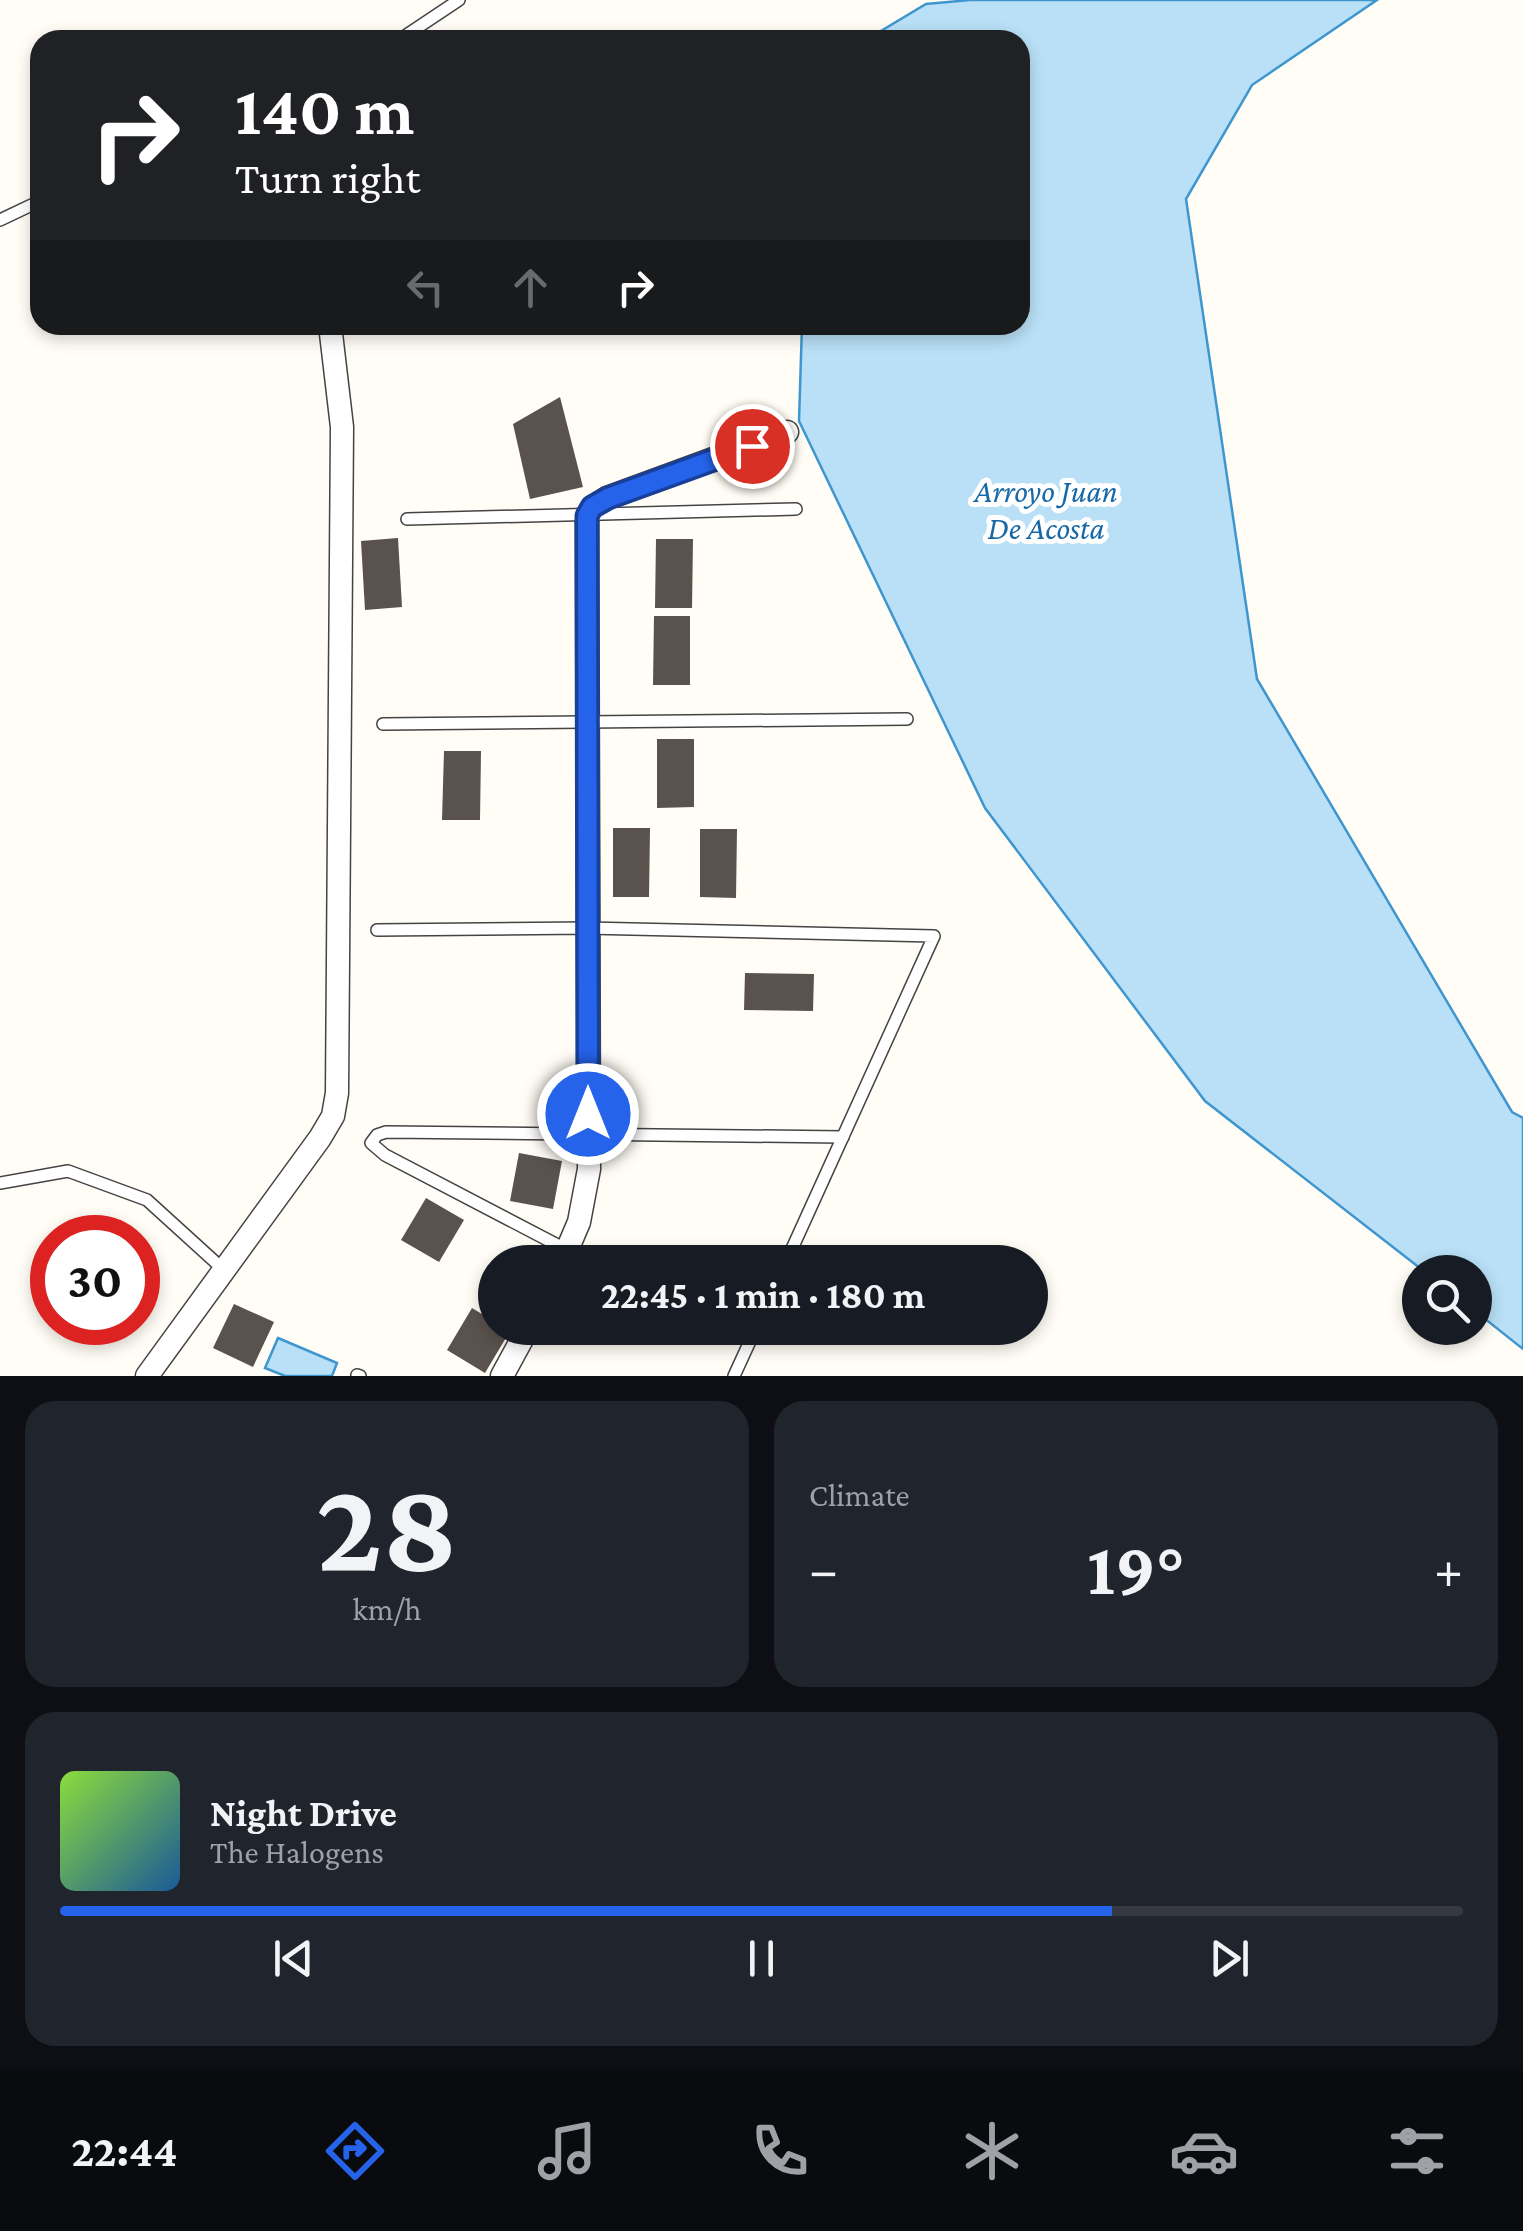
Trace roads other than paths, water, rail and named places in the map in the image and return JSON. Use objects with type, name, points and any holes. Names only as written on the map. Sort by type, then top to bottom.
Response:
[{"type":"street","points":[[147,1376],[320,1138],[333,1116],[338,1093],[342,427],[331,335]]},
{"type":"street","points":[[569,1245],[579,1222],[589,1169],[587,516],[592,507],[608,498],[788,432]]},
{"type":"street","points":[[502,1376],[519,1345]]},
{"type":"lane","points":[[414,30],[460,0]]},
{"type":"lane","points":[[0,220],[30,206]]},
{"type":"lane","points":[[407,519],[796,509]]},
{"type":"lane","points":[[382,724],[908,719]]},
{"type":"lane","points":[[377,930],[587,928],[934,936],[794,1245]]},
{"type":"lane","points":[[544,1245],[384,1156],[371,1143],[386,1132],[843,1137]]},
{"type":"lane","points":[[0,1183],[68,1170],[147,1200],[224,1270]]},
{"type":"lane","points":[[734,1376],[748,1345]]},
{"type":"water","name":"Arroyo Juan De Acosta","points":[[970,0],[1377,0],[1252,85],[1186,199],[1257,679],[1512,1112],[1523,1118],[1523,1349],[1492,1324],[1492,1255],[1403,1255],[1205,1101],[985,808],[799,421],[802,335],[1030,335],[1030,30],[883,30],[926,4]]},
{"type":"water","points":[[278,1338],[337,1363],[332,1376],[285,1376],[265,1368]]}]
